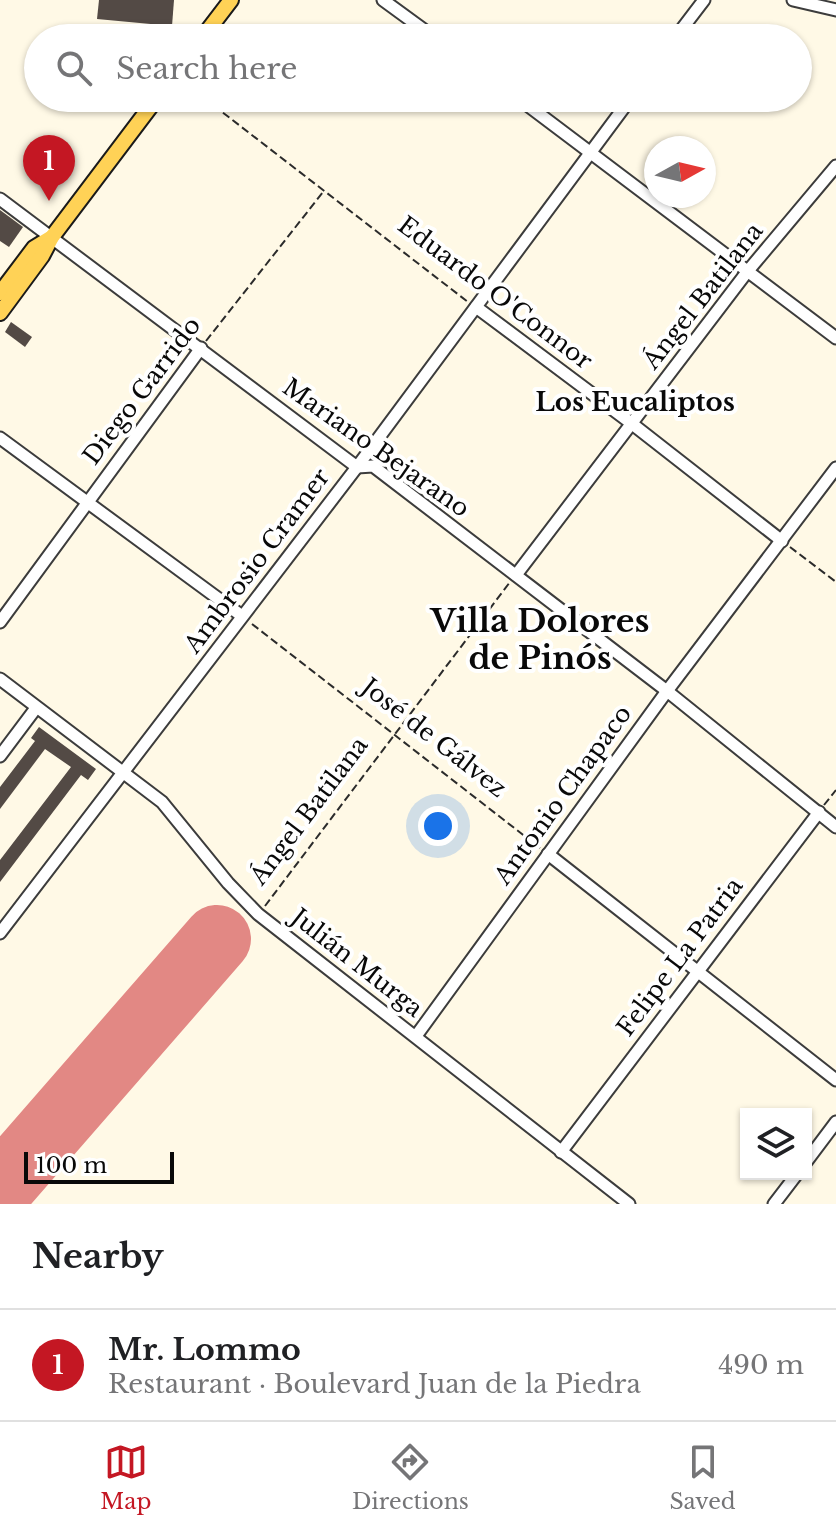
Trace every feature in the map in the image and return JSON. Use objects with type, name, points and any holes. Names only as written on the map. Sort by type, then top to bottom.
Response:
[{"type":"main road","points":[[213,24],[231,0]]},
{"type":"main road","points":[[0,313],[42,256],[52,237],[146,112]]},
{"type":"main road","points":[[0,293],[34,248],[52,237]]},
{"type":"street","points":[[383,0],[416,24]]},
{"type":"street","points":[[686,24],[704,0]]},
{"type":"street","points":[[793,0],[836,10]]},
{"type":"street","points":[[537,112],[836,338]]},
{"type":"street","name":"Ambrosio Cramer","points":[[0,933],[357,467],[620,112]]},
{"type":"street","name":"Ángel Batilana","points":[[516,575],[747,272],[836,166]]},
{"type":"street","name":"Mariano Bejarano","points":[[0,199],[357,467],[373,466],[667,691],[836,827]]},
{"type":"street","name":"Eduardo O'Connor","points":[[476,307],[782,541]]},
{"type":"street","name":"Diego Garrido","points":[[0,622],[201,348]]},
{"type":"street","points":[[0,438],[242,616]]},
{"type":"street","name":"Antonio Chapaco","points":[[416,1036],[667,691],[836,468]]},
{"type":"street","name":"Julián Murga","points":[[0,679],[162,802],[228,883],[258,914],[629,1204]]},
{"type":"street","points":[[0,756],[36,708]]},
{"type":"street","name":"Felipe La Patria","points":[[561,1152],[819,812]]},
{"type":"street","points":[[548,854],[836,1080]]},
{"type":"street","points":[[812,1154],[836,1122]]},
{"type":"street","points":[[774,1204],[792,1180]]},
{"type":"path","name":"Eduardo O'Connor","points":[[222,112],[476,307]]},
{"type":"path","name":"Diego Garrido","points":[[201,348],[324,191]]},
{"type":"path","points":[[782,541],[836,582]]},
{"type":"path","name":"Ángel Batilana","points":[[258,914],[516,575]]},
{"type":"path","name":"José de Gálvez","points":[[242,616],[548,854]]},
{"type":"path","points":[[819,812],[836,790]]},
{"type":"building","points":[[99,0],[174,0],[172,24],[97,19]]},
{"type":"building","points":[[0,210],[23,227],[9,247],[0,241]]},
{"type":"building","points":[[11,322],[32,337],[25,347],[5,332]]},
{"type":"building","points":[[39,727],[96,769],[88,780],[81,775],[0,882],[0,860],[71,767],[45,749],[0,809],[0,787],[35,741],[31,738]]},
{"type":"runway","points":[[0,1188],[217,939]]},
{"type":"place","name":"Mr. Lommo","points":[[49,201]]},
{"type":"district","name":"Los Eucaliptos","points":[[635,402]]},
{"type":"district","name":"Villa Dolores de Pinós","points":[[540,640]]}]
